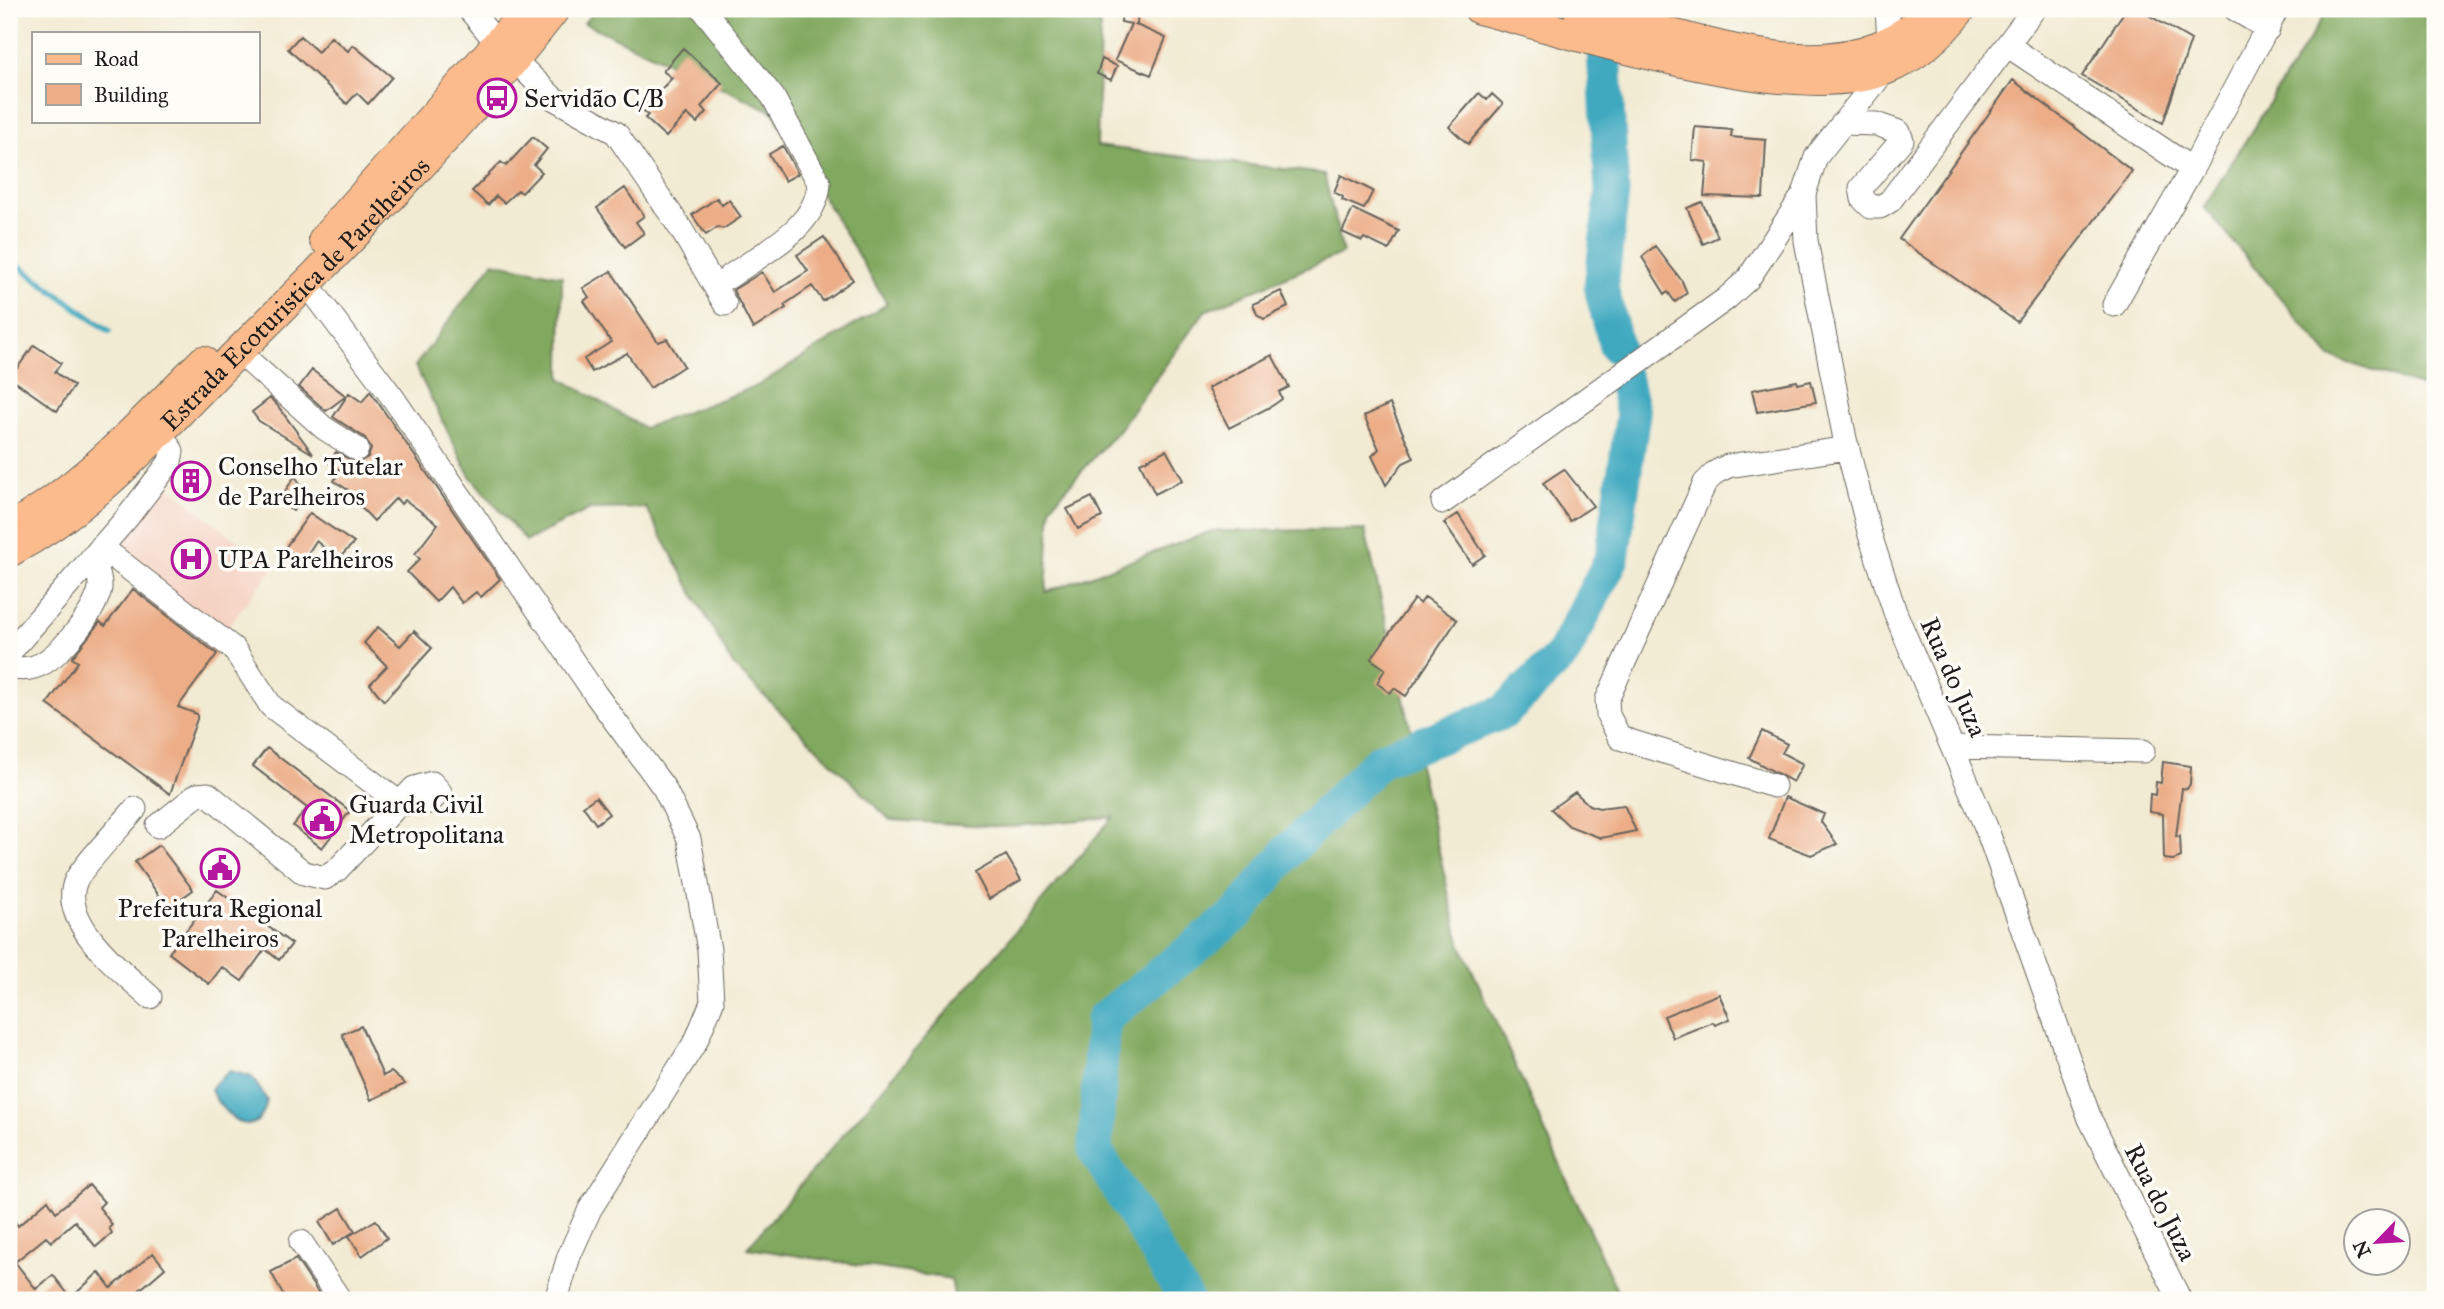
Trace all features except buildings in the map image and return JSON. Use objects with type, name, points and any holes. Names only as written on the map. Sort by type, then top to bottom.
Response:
[{"type":"main road","name":"Estrada Ecoturistica de Parelheiros","points":[[506,51],[528,9]]},
{"type":"main road","name":"Estrada Ecoturistica de Parelheiros","points":[[9,528],[36,512],[114,447],[350,227],[506,51],[555,9]]},
{"type":"main road","points":[[1479,9],[1683,61],[1763,76],[1817,80],[1933,41],[1961,9]]},
{"type":"main road","points":[[1578,9],[1771,56],[1848,57],[1887,55],[1931,9]]},
{"type":"main road","name":"Estrada Ecoturistica de Parelheiros","points":[[9,552],[37,537],[96,496],[308,285],[350,227]]},
{"type":"street","points":[[468,9],[553,98],[616,133],[666,206],[725,304]]},
{"type":"street","points":[[703,9],[773,97],[819,183],[818,199],[802,224],[729,277]]},
{"type":"street","points":[[1887,9],[1887,55]]},
{"type":"street","points":[[1842,123],[1876,124],[1899,132],[1902,140],[1861,188],[1863,199],[1871,207],[1880,207],[1890,201],[2034,9]]},
{"type":"street","points":[[2114,305],[2273,19],[2235,9]]},
{"type":"street","points":[[2007,45],[2192,169]]},
{"type":"street","name":"Rua do Juza","points":[[1887,55],[1816,157],[1804,194],[1806,241],[1848,448],[1876,557],[1895,611],[1955,747],[2029,943],[2090,1119],[2180,1300]]},
{"type":"street","points":[[1443,502],[1727,299],[1748,279],[1804,194]]},
{"type":"street","points":[[308,285],[393,398],[596,695],[652,772],[680,816],[689,839],[709,950],[712,1002],[696,1041],[590,1209],[573,1247],[556,1300]]},
{"type":"street","points":[[239,352],[324,428],[357,449]]},
{"type":"street","points":[[9,653],[97,552],[170,462],[172,451],[160,433]]},
{"type":"street","points":[[1774,786],[1620,737],[1608,715],[1607,700],[1699,493],[1716,471],[1728,466],[1848,448]]},
{"type":"street","points":[[9,667],[22,670],[46,662],[79,628],[99,591],[97,552]]},
{"type":"street","points":[[97,552],[234,649],[271,706],[401,804],[337,870],[325,878],[304,873],[208,794],[201,794],[189,800],[158,827]]},
{"type":"street","points":[[1955,747],[2143,751]]},
{"type":"street","points":[[135,809],[76,881],[74,908],[99,950],[150,997]]},
{"type":"street","points":[[301,1242],[340,1300]]},
{"type":"shaded area","name":"UPA Parelheiros","points":[[162,482],[273,569],[222,634],[110,549]]},
{"type":"green space","points":[[596,9],[1081,9],[1100,25],[1097,146],[1324,174],[1343,253],[1205,311],[1120,428],[1051,506],[1046,592],[1212,531],[1365,530],[1460,943],[1621,1300],[955,1300],[951,1279],[747,1248],[1113,817],[1005,827],[890,820],[733,665],[646,508],[590,509],[526,541],[470,476],[415,366],[493,262],[562,276],[561,378],[644,428],[757,386],[887,304],[772,111],[584,23]]},
{"type":"green space","points":[[2328,9],[2435,9],[2435,391],[2330,357],[2204,207]]},
{"type":"water","points":[[230,1071],[252,1077],[267,1100],[263,1114],[256,1122],[240,1122],[216,1100],[211,1090],[214,1084]]},
{"type":"waterway","points":[[1604,51],[1612,193],[1601,287],[1616,346]]},
{"type":"waterway","points":[[9,259],[109,331]]},
{"type":"waterway","points":[[1186,1300],[1095,1150],[1103,1019],[1237,914],[1289,850],[1380,760],[1504,712],[1563,654],[1612,558],[1633,414],[1624,378]]},
{"type":"place","name":"Servidão C/B","points":[[497,98]]},
{"type":"place","name":"Conselho Tutelar de Parelheiros","points":[[191,481]]},
{"type":"place","name":"UPA Parelheiros","points":[[191,559]]},
{"type":"place","name":"Guarda Civil Metropolitana","points":[[322,819]]},
{"type":"place","name":"Prefeitura Regional Parelheiros","points":[[220,868]]}]
